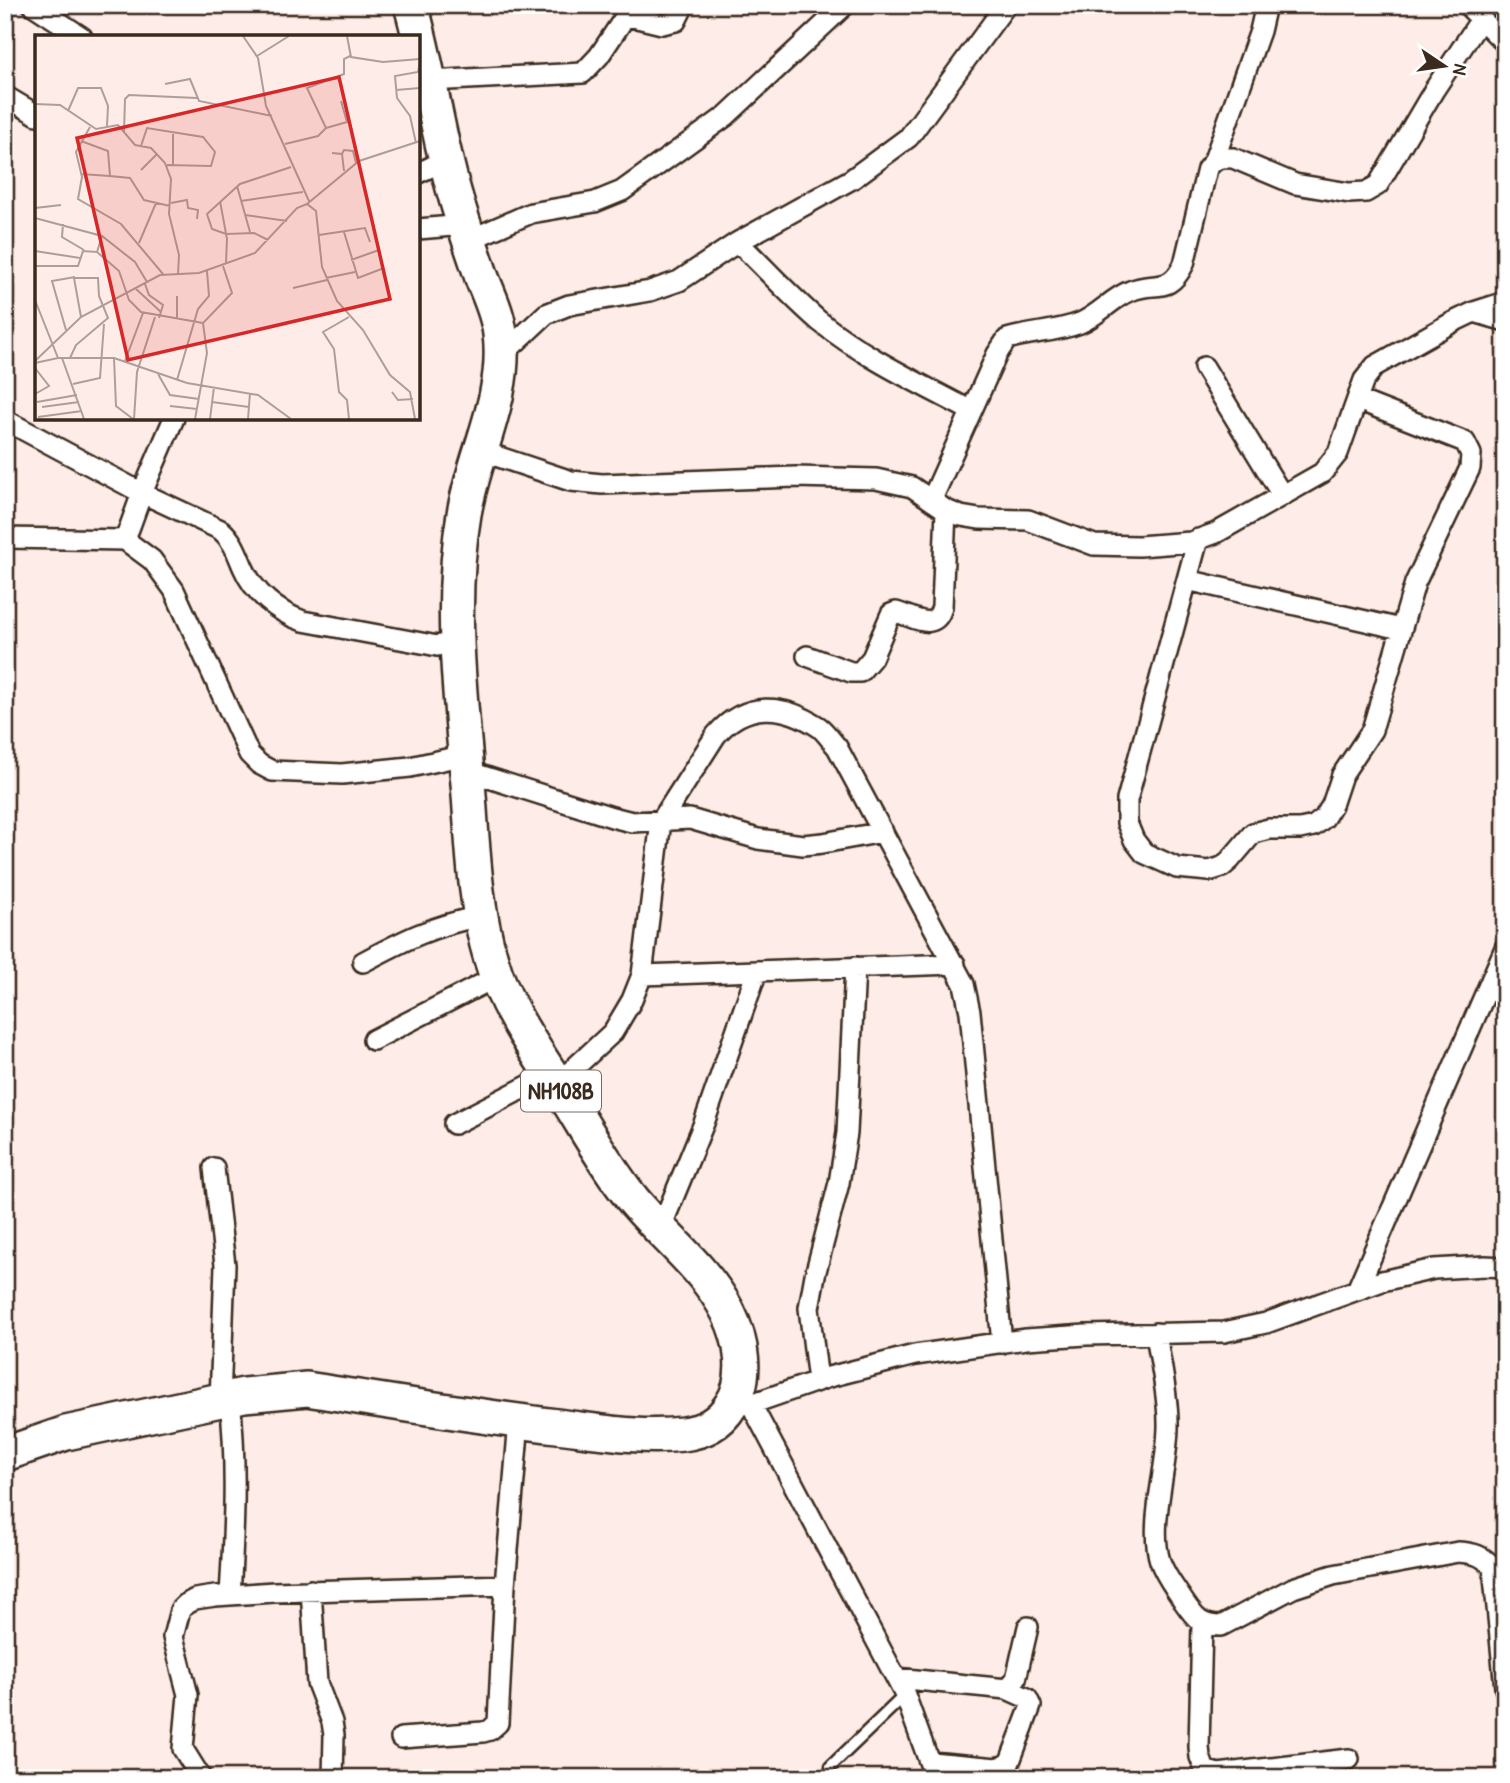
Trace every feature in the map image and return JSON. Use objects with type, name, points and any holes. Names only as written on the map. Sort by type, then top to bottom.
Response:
[{"type":"highway","name":"NH108B","points":[[411,5],[416,35]]},
{"type":"highway","name":"NH108B","points":[[420,59],[432,166],[467,233],[500,333],[498,382],[462,524],[456,587],[466,763],[481,916],[496,977],[512,1011],[554,1079],[630,1196],[706,1279],[729,1314],[738,1339],[745,1397]]},
{"type":"highway","points":[[5,1454],[66,1433],[275,1391],[307,1389],[614,1433],[680,1434],[711,1427],[745,1397]]},
{"type":"street","points":[[33,5],[79,35]]},
{"type":"street","points":[[424,83],[583,72],[599,57],[623,20],[629,16],[668,24],[676,21],[684,5]]},
{"type":"street","points":[[818,5],[841,10]]},
{"type":"street","points":[[500,357],[546,314],[569,305],[665,287],[711,262],[738,242],[852,179],[909,137],[1006,5]]},
{"type":"street","points":[[807,656],[851,672],[860,672],[872,658],[891,614],[896,612],[925,622],[932,622],[940,616],[939,504],[971,411],[997,354],[1007,339],[1080,323],[1096,316],[1127,292],[1141,287],[1168,285],[1178,275],[1184,264],[1207,169],[1213,160],[1260,31],[1266,5]]},
{"type":"street","points":[[420,229],[467,233],[531,213],[594,202],[622,191],[726,116],[841,10]]},
{"type":"street","points":[[1213,160],[1233,158],[1295,184],[1349,193],[1366,192],[1378,185],[1384,176],[1434,90],[1474,12],[1505,44]]},
{"type":"street","points":[[5,96],[35,114]]},
{"type":"street","points":[[738,242],[818,320],[844,340],[971,411]]},
{"type":"street","points":[[481,451],[572,481],[613,484],[796,477],[876,479],[912,486],[961,516],[1028,520],[1080,541],[1104,546],[1160,545],[1216,533],[1322,473],[1346,435],[1364,380],[1375,366],[1474,312],[1505,302]]},
{"type":"street","points":[[1474,312],[1505,321]]},
{"type":"street","points":[[1204,367],[1282,495]]},
{"type":"street","points":[[1198,539],[1127,800],[1127,823],[1134,840],[1144,853],[1177,869],[1209,871],[1222,867],[1253,833],[1269,829],[1314,826],[1324,818],[1332,805],[1342,775],[1372,730],[1381,707],[1415,583],[1470,468],[1471,454],[1465,442],[1358,400]]},
{"type":"street","points":[[5,420],[142,493],[221,530],[229,537],[247,576],[258,591],[275,608],[289,616],[427,645],[437,646],[457,641]]},
{"type":"street","points":[[125,540],[173,420]]},
{"type":"street","points":[[5,538],[125,540],[152,560],[174,590],[249,754],[272,771],[342,774],[466,763],[612,817],[632,821],[690,819],[758,839],[803,845],[883,832]]},
{"type":"street","points":[[1187,580],[1401,629]]},
{"type":"street","points":[[454,1124],[554,1079],[613,1032],[632,1000],[642,975],[661,821],[716,735],[727,723],[743,713],[766,709],[788,712],[820,728],[837,747],[964,984],[970,1012],[1002,1343]]},
{"type":"street","points":[[363,962],[411,936],[438,926],[481,916]]},
{"type":"street","points":[[1357,1290],[1505,948]]},
{"type":"street","points":[[642,975],[955,964]]},
{"type":"street","points":[[818,1381],[809,1322],[810,1308],[815,1275],[839,1183],[847,1133],[855,967]]},
{"type":"street","points":[[660,1230],[704,1122],[757,971]]},
{"type":"street","points":[[373,1040],[496,977]]},
{"type":"street","points":[[214,1168],[225,1265],[225,1400],[235,1449],[230,1595]]},
{"type":"street","points":[[900,1686],[1007,1689],[1027,1698],[1031,1706],[1009,1765],[997,1768],[933,1770],[900,1686],[745,1397],[915,1355],[1002,1343],[1086,1335],[1224,1332],[1266,1323],[1382,1280],[1434,1269],[1505,1267]]},
{"type":"street","points":[[1156,1333],[1168,1418],[1168,1444],[1157,1518],[1159,1558],[1164,1572],[1197,1621],[1208,1626],[1221,1626],[1293,1588],[1333,1575],[1458,1552],[1475,1553],[1493,1567],[1505,1688]]},
{"type":"street","points":[[401,1738],[483,1732],[498,1723],[505,1585],[519,1421]]},
{"type":"street","points":[[201,1778],[183,1749],[188,1695],[173,1637],[180,1610],[186,1604],[195,1599],[230,1595],[311,1590],[505,1585]]},
{"type":"street","points":[[311,1590],[317,1683],[332,1722],[334,1735],[333,1778]]},
{"type":"street","points":[[1202,1623],[1200,1757],[1205,1770],[1219,1774],[1349,1759]]},
{"type":"street","points":[[1007,1689],[1016,1679],[1028,1627]]},
{"type":"lane","points":[[831,1766],[900,1686]]}]
